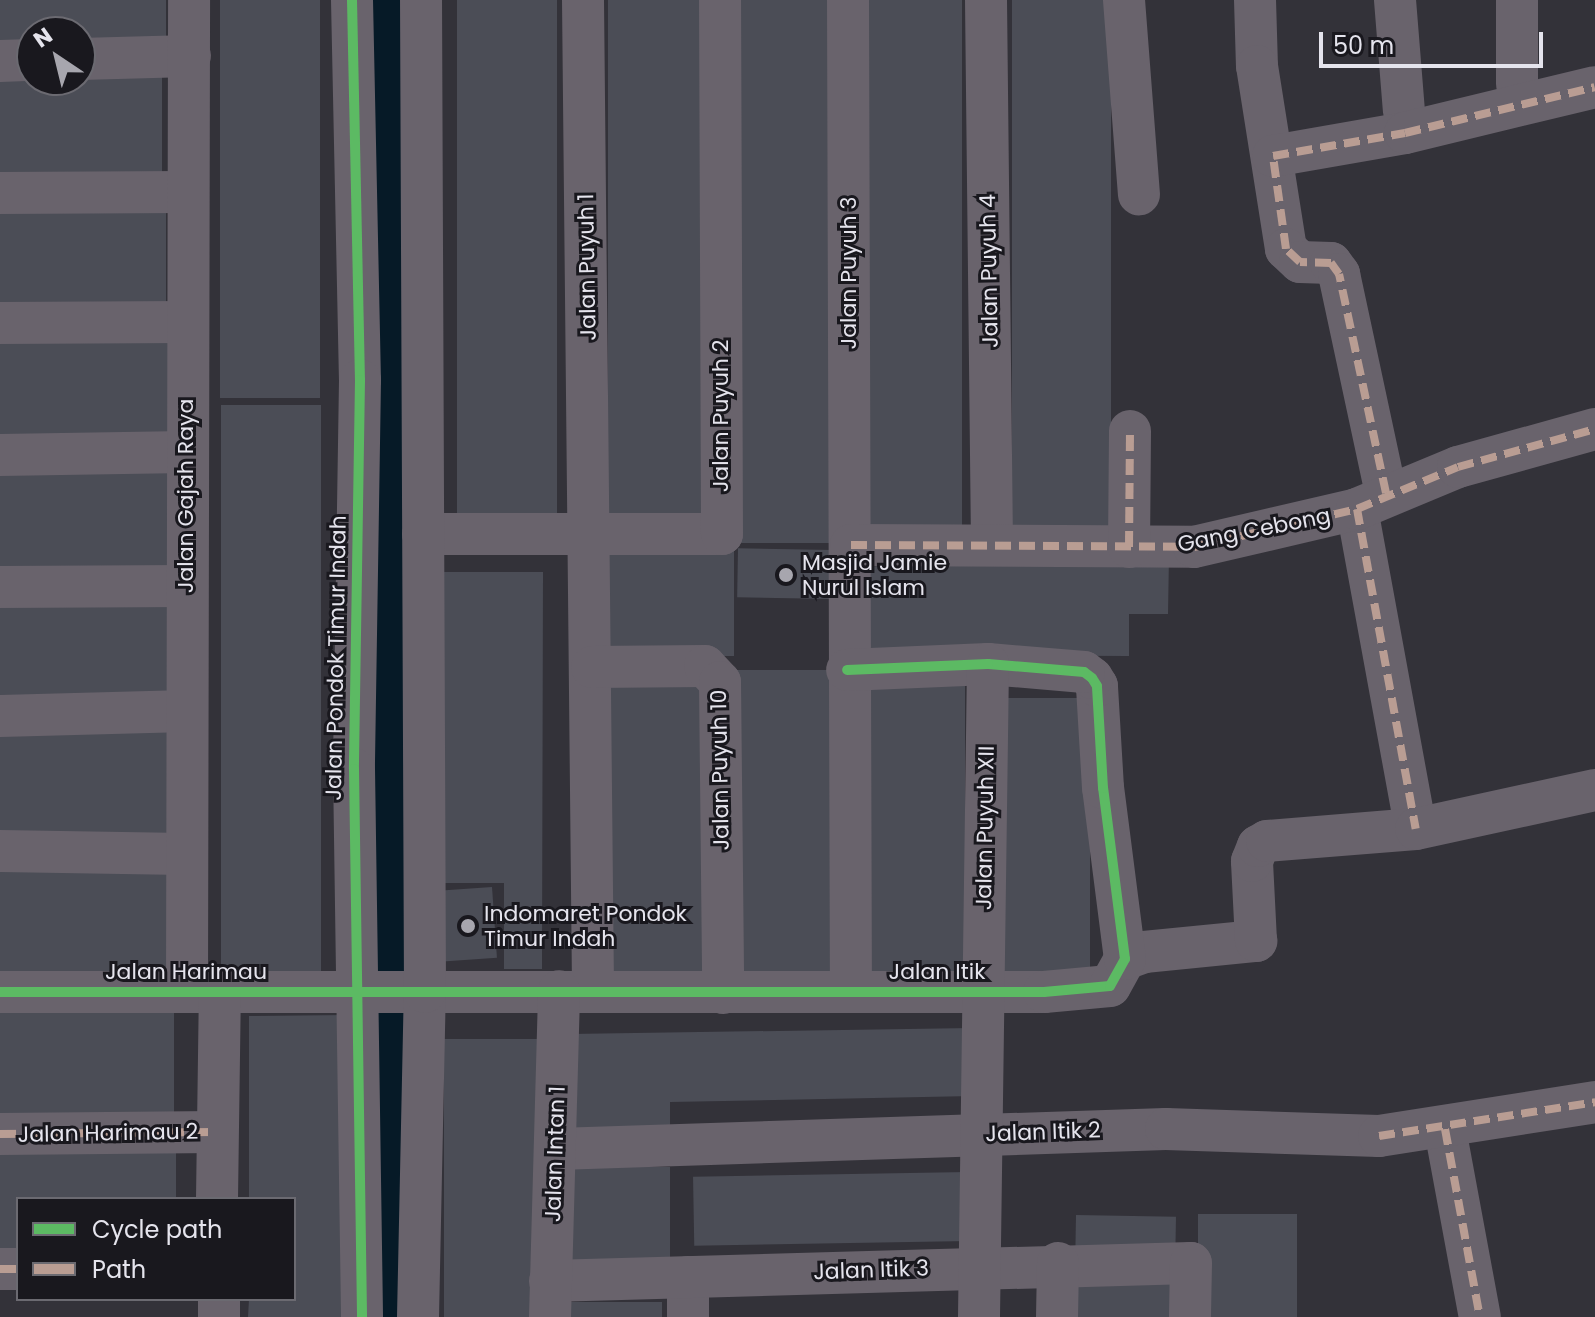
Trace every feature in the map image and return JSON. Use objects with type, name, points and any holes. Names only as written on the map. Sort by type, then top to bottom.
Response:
[{"type":"street","name":"Jalan Gajah Raya","points":[[189,0],[190,56],[184,192],[187,711],[184,854],[203,992],[215,1132],[217,1197]]},
{"type":"street","name":"Jalan Pondok Timur Indah","points":[[352,0],[360,380],[354,769],[392,992],[418,1317]]},
{"type":"street","name":"Jalan Pondok Timur Indah","points":[[362,1317],[392,992],[423,534],[421,0]]},
{"type":"street","name":"Jalan Puyuh 1","points":[[583,0],[592,667]]},
{"type":"street","name":"Jalan Puyuh 2","points":[[423,534],[722,534],[720,0]]},
{"type":"street","name":"Jalan Puyuh 3","points":[[848,0],[851,545],[847,670],[851,991]]},
{"type":"street","name":"Jalan Puyuh 4","points":[[986,0],[992,542]]},
{"type":"street","points":[[1124,0],[1139,194]]},
{"type":"street","points":[[1255,0],[1257,66],[1286,249],[1300,262],[1331,263],[1339,274],[1416,829]]},
{"type":"street","points":[[1395,0],[1404,111]]},
{"type":"street","points":[[1517,0],[1517,84]]},
{"type":"street","points":[[96,59],[190,56]]},
{"type":"street","points":[[1273,156],[1405,133],[1595,87]]},
{"type":"street","points":[[0,193],[184,192]]},
{"type":"street","points":[[0,323],[185,322]]},
{"type":"street","name":"Gang Cebong","points":[[851,545],[992,542],[1194,547],[1372,501],[1595,429]]},
{"type":"street","points":[[1129,547],[1130,431]]},
{"type":"street","points":[[0,455],[186,452]]},
{"type":"street","points":[[0,587],[186,586]]},
{"type":"street","points":[[847,670],[988,664],[1084,672],[1092,678],[1097,686],[1103,788],[1125,959],[1144,952],[1256,941],[1252,861],[1258,846],[1267,841],[1416,829],[1595,790]]},
{"type":"street","name":"Jalan Puyuh XII","points":[[979,1317],[988,664]]},
{"type":"street","name":"Jalan Puyuh 10","points":[[592,667],[705,666],[720,682],[723,993]]},
{"type":"street","name":"Jalan Intan 1","points":[[550,1299],[557,1149],[576,991],[592,667]]},
{"type":"street","points":[[0,716],[187,711]]},
{"type":"street","points":[[0,851],[184,854]]},
{"type":"street","name":"Jalan Itik","points":[[576,991],[1092,991],[1110,986],[1125,959]]},
{"type":"street","name":"Jalan Harimau","points":[[0,992],[576,991]]},
{"type":"street","name":"Jalan Itik 2","points":[[557,1149],[1166,1129],[1379,1136],[1445,1129],[1595,1102]]},
{"type":"street","points":[[1445,1129],[1480,1317]]},
{"type":"street","name":"Jalan Harimau 2","points":[[0,1134],[215,1132]]},
{"type":"street","points":[[1057,1317],[1058,1263]]},
{"type":"street","name":"Jalan Itik 3","points":[[550,1299],[688,1297],[980,1265],[1191,1263],[1190,1317]]},
{"type":"building","points":[[0,0],[166,0],[166,42],[96,42],[96,16],[16,16],[16,42],[0,42]]},
{"type":"building","points":[[220,0],[320,0],[320,398],[220,398]]},
{"type":"building","points":[[457,0],[557,0],[557,524],[457,524]]},
{"type":"building","points":[[608,0],[708,0],[708,518],[608,518]]},
{"type":"building","points":[[729,0],[829,0],[829,543],[729,543]]},
{"type":"building","points":[[863,0],[962,0],[962,533],[863,533]]},
{"type":"building","points":[[1012,0],[1111,0],[1111,532],[1012,532]]},
{"type":"building","points":[[162,67],[162,181],[0,182],[0,68],[16,74],[16,96],[96,96],[96,68]]},
{"type":"building","points":[[0,199],[166,199],[166,313],[0,313]]},
{"type":"building","points":[[0,331],[171,331],[171,445],[0,445]]},
{"type":"building","points":[[221,405],[321,405],[321,978],[221,978]]},
{"type":"building","points":[[0,463],[170,463],[170,577],[0,577]]},
{"type":"building","points":[[601,547],[734,547],[734,656],[601,656]]},
{"type":"building","name":"Masjid Jamie Nurul Islam","points":[[738,548],[834,550],[833,599],[737,597]]},
{"type":"building","points":[[1169,557],[1168,614],[1129,614],[1129,656],[853,655],[855,567]]},
{"type":"building","points":[[444,572],[543,572],[542,969],[504,969],[504,883],[443,883]]},
{"type":"building","points":[[0,595],[180,595],[180,710],[0,710]]},
{"type":"building","points":[[731,670],[831,670],[831,981],[731,981]]},
{"type":"building","points":[[866,673],[965,673],[965,984],[866,984]]},
{"type":"building","points":[[603,675],[703,675],[703,986],[603,986]]},
{"type":"building","points":[[990,698],[1090,698],[1090,978],[990,978]]},
{"type":"building","points":[[0,727],[179,727],[179,841],[0,841]]},
{"type":"building","points":[[0,860],[176,860],[176,974],[0,974]]},
{"type":"building","name":"Indomaret Pondok Timur Indah","points":[[492,887],[497,958],[443,962],[438,891]]},
{"type":"building","points":[[0,1005],[174,1005],[174,1119],[0,1119]]},
{"type":"building","points":[[349,1015],[348,1317],[248,1317],[249,1301],[296,1301],[296,1197],[249,1197],[249,1016]]},
{"type":"building","points":[[972,1028],[973,1096],[670,1102],[670,1140],[570,1141],[570,1034]]},
{"type":"building","points":[[444,1039],[544,1039],[544,1317],[444,1317]]},
{"type":"building","points":[[0,1140],[176,1140],[176,1197],[16,1197],[16,1254],[0,1254]]},
{"type":"building","points":[[570,1167],[670,1167],[670,1263],[570,1263]]},
{"type":"building","points":[[968,1172],[969,1241],[694,1246],[693,1177]]},
{"type":"building","points":[[1198,1214],[1297,1214],[1297,1317],[1198,1317]]},
{"type":"building","points":[[1076,1215],[1176,1217],[1175,1256],[1075,1254]]},
{"type":"building","points":[[1073,1279],[1173,1279],[1173,1317],[1073,1317]]},
{"type":"building","points":[[562,1302],[662,1302],[662,1317],[562,1317]]},
{"type":"waterway","points":[[388,0],[393,1317]]},
{"type":"marked path","points":[[1386,493],[1339,274],[1331,263],[1300,262],[1286,249],[1273,156],[1405,133],[1595,87]]},
{"type":"marked path","points":[[851,545],[1194,547],[1357,509],[1458,467],[1595,429]]},
{"type":"marked path","points":[[1129,547],[1130,431]]},
{"type":"marked path","points":[[1357,509],[1416,829]]},
{"type":"marked path","points":[[1379,1136],[1595,1102]]},
{"type":"marked path","points":[[1445,1129],[1480,1317]]},
{"type":"marked path","points":[[0,1134],[215,1132]]},
{"type":"marked path","points":[[0,1269],[16,1269]]},
{"type":"cycle path","points":[[352,0],[360,380],[354,769],[362,1317]]},
{"type":"cycle path","points":[[0,992],[1044,992],[1110,986],[1125,959],[1103,788],[1097,686],[1092,678],[1084,672],[988,664],[847,670]]},
{"type":"place","name":"Masjid Jamie Nurul Islam","points":[[786,575]]},
{"type":"place","name":"Indomaret Pondok Timur Indah","points":[[468,926]]}]
